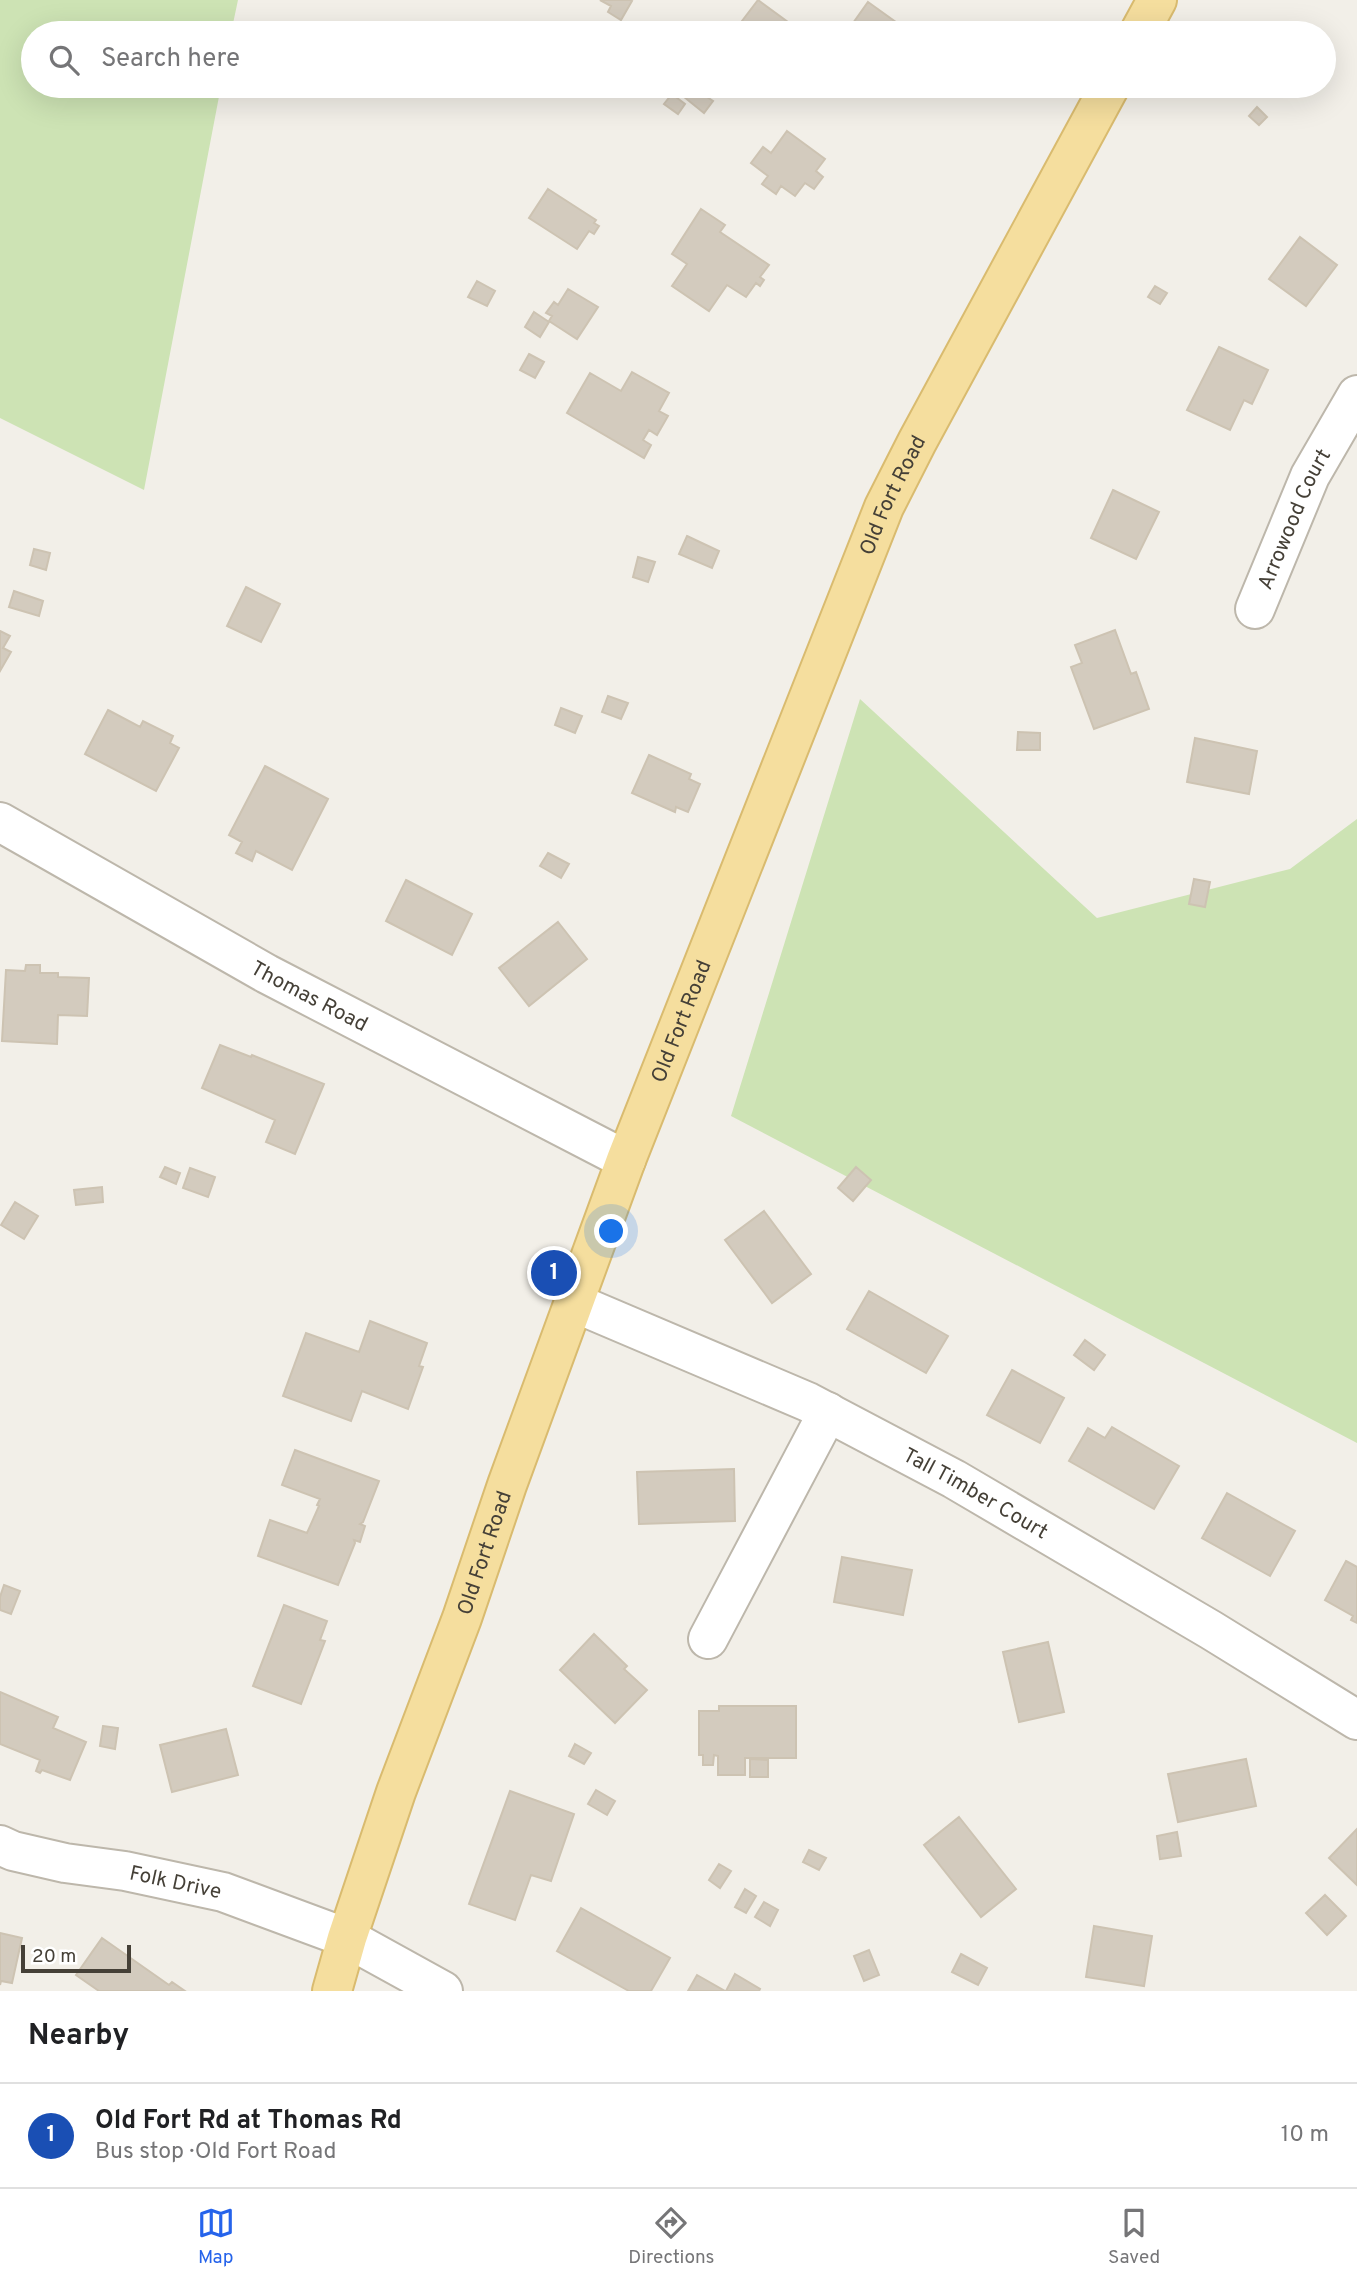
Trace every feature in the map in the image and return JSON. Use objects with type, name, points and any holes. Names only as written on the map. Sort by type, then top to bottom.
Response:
[{"type":"main road","points":[[1146,21],[1157,0]]},
{"type":"main road","name":"Old Fort Road","points":[[332,1991],[396,1791],[462,1618],[507,1485],[626,1160],[884,507],[1103,98]]},
{"type":"street","name":"Arrowood Court","points":[[1255,609],[1310,476],[1357,395]]},
{"type":"street","name":"Thomas Road","points":[[0,822],[267,974],[626,1160]]},
{"type":"street","name":"Tall Timber Court","points":[[575,1303],[704,1356],[828,1412],[954,1479],[1211,1630],[1357,1720]]},
{"type":"street","points":[[708,1639],[828,1412]]},
{"type":"street","name":"Folk Drive","points":[[0,1845],[13,1851],[65,1863],[125,1871],[223,1892],[347,1938],[443,1991]]},
{"type":"green space","points":[[0,0],[238,0],[234,21],[21,21],[21,98],[219,98],[144,490],[0,418]]},
{"type":"green space","points":[[860,699],[1097,918],[1290,869],[1357,819],[1357,1443],[731,1116]]},
{"type":"building","points":[[600,0],[632,1],[621,20],[608,12],[611,6]]},
{"type":"building","points":[[758,0],[787,21],[742,21]]},
{"type":"building","points":[[868,2],[894,21],[855,21]]},
{"type":"building","points":[[669,98],[677,98],[685,104],[678,114],[664,104]]},
{"type":"building","points":[[685,98],[708,98],[713,101],[704,113]]},
{"type":"building","points":[[1257,107],[1267,117],[1259,125],[1249,116]]},
{"type":"building","points":[[787,131],[825,159],[816,171],[823,177],[814,189],[805,183],[795,196],[781,186],[776,194],[762,184],[768,176],[751,163],[763,147],[771,153]]},
{"type":"building","points":[[548,189],[596,220],[594,223],[599,226],[594,234],[589,231],[577,249],[529,218]]},
{"type":"building","points":[[701,209],[725,225],[720,232],[769,265],[760,277],[764,280],[760,286],[756,283],[746,297],[727,285],[709,311],[672,286],[687,264],[672,254]]},
{"type":"building","points":[[1300,237],[1337,265],[1306,306],[1269,279]]},
{"type":"building","points":[[477,281],[495,291],[487,306],[468,297]]},
{"type":"building","points":[[1155,286],[1167,293],[1160,304],[1148,297]]},
{"type":"building","points":[[568,289],[598,307],[577,339],[549,321],[552,316],[546,313],[554,302],[558,305]]},
{"type":"building","points":[[534,312],[549,322],[540,337],[525,327]]},
{"type":"building","points":[[1219,347],[1268,370],[1252,404],[1244,400],[1230,430],[1187,410]]},
{"type":"building","points":[[529,354],[544,362],[535,378],[520,370]]},
{"type":"building","points":[[632,372],[669,393],[659,411],[668,416],[657,435],[649,430],[643,440],[651,445],[644,458],[567,413],[590,373],[621,391]]},
{"type":"building","points":[[1113,490],[1159,512],[1136,559],[1091,538]]},
{"type":"building","points":[[687,536],[719,551],[712,568],[679,554]]},
{"type":"building","points":[[34,549],[50,553],[46,570],[30,565]]},
{"type":"building","points":[[638,557],[655,562],[648,582],[633,577]]},
{"type":"building","points":[[246,587],[280,604],[261,642],[227,626]]},
{"type":"building","points":[[14,591],[43,601],[39,616],[9,607]]},
{"type":"building","points":[[1115,630],[1131,674],[1136,672],[1149,709],[1094,729],[1071,667],[1082,663],[1075,645]]},
{"type":"building","points":[[0,631],[10,636],[3,648],[11,652],[0,671]]},
{"type":"building","points":[[608,696],[628,703],[621,719],[602,712]]},
{"type":"building","points":[[561,708],[582,716],[575,733],[555,725]]},
{"type":"building","points":[[108,710],[140,727],[143,721],[173,736],[170,743],[179,748],[156,791],[85,754]]},
{"type":"building","points":[[1018,732],[1040,733],[1040,750],[1017,750]]},
{"type":"building","points":[[1195,738],[1257,751],[1249,794],[1187,782]]},
{"type":"building","points":[[649,755],[691,774],[689,779],[700,784],[688,812],[676,807],[675,812],[632,793]]},
{"type":"building","points":[[265,766],[328,799],[292,870],[256,851],[252,861],[236,853],[242,842],[229,835]]},
{"type":"building","points":[[548,853],[569,864],[561,878],[540,866]]},
{"type":"building","points":[[1194,879],[1210,882],[1205,907],[1189,904]]},
{"type":"building","points":[[406,880],[472,914],[452,955],[386,921]]},
{"type":"building","points":[[558,922],[587,959],[529,1006],[499,968]]},
{"type":"building","points":[[26,965],[40,965],[40,973],[58,973],[58,977],[89,978],[87,1016],[58,1015],[57,1044],[2,1041],[6,970],[25,971]]},
{"type":"building","points":[[220,1045],[324,1084],[295,1154],[266,1142],[275,1120],[202,1088]]},
{"type":"building","points":[[165,1167],[180,1173],[176,1184],[160,1177]]},
{"type":"building","points":[[856,1167],[871,1180],[853,1201],[838,1188]]},
{"type":"building","points":[[190,1168],[215,1177],[208,1197],[183,1188]]},
{"type":"building","points":[[102,1187],[103,1202],[76,1205],[74,1190]]},
{"type":"building","points":[[15,1202],[38,1216],[24,1239],[1,1225]]},
{"type":"building","points":[[764,1211],[811,1274],[772,1303],[725,1240]]},
{"type":"building","points":[[869,1291],[948,1336],[926,1373],[847,1329]]},
{"type":"building","points":[[370,1321],[427,1343],[419,1366],[423,1367],[408,1409],[362,1391],[351,1421],[283,1396],[306,1333],[359,1352]]},
{"type":"building","points":[[1085,1340],[1105,1355],[1094,1370],[1074,1355]]},
{"type":"building","points":[[1012,1370],[1064,1398],[1040,1443],[987,1415]]},
{"type":"building","points":[[1112,1427],[1179,1466],[1154,1509],[1069,1461],[1088,1428],[1105,1438]]},
{"type":"building","points":[[295,1450],[379,1481],[360,1524],[365,1526],[360,1542],[354,1540],[338,1585],[258,1556],[270,1520],[307,1533],[319,1506],[317,1505],[320,1499],[282,1485]]},
{"type":"building","points":[[734,1469],[735,1521],[639,1524],[637,1472]]},
{"type":"building","points":[[1227,1493],[1295,1531],[1270,1576],[1202,1538]]},
{"type":"building","points":[[842,1557],[912,1570],[903,1615],[834,1602]]},
{"type":"building","points":[[1346,1561],[1357,1567],[1357,1623],[1351,1620],[1353,1616],[1325,1600]]},
{"type":"building","points":[[4,1585],[20,1591],[11,1614],[0,1610]]},
{"type":"building","points":[[284,1605],[327,1621],[320,1640],[325,1641],[301,1704],[253,1686]]},
{"type":"building","points":[[594,1634],[627,1666],[624,1669],[647,1690],[615,1723],[560,1670]]},
{"type":"building","points":[[1048,1642],[1064,1712],[1019,1722],[1003,1652]]},
{"type":"building","points":[[0,1692],[58,1717],[53,1728],[86,1742],[70,1780],[42,1770],[40,1773],[36,1771],[40,1760],[0,1744]]},
{"type":"building","points":[[719,1706],[796,1706],[796,1758],[745,1758],[745,1775],[718,1775],[718,1756],[714,1755],[713,1765],[703,1765],[703,1755],[699,1755],[699,1711],[719,1711]]},
{"type":"building","points":[[103,1726],[118,1728],[115,1749],[100,1746]]},
{"type":"building","points":[[226,1729],[238,1775],[172,1792],[160,1745]]},
{"type":"building","points":[[575,1744],[591,1753],[584,1764],[569,1756]]},
{"type":"building","points":[[750,1759],[768,1760],[768,1777],[750,1777]]},
{"type":"building","points":[[1246,1759],[1256,1806],[1178,1822],[1168,1774]]},
{"type":"building","points":[[596,1790],[615,1801],[607,1815],[588,1804]]},
{"type":"building","points":[[510,1791],[574,1814],[551,1881],[531,1875],[515,1920],[469,1904]]},
{"type":"building","points":[[959,1817],[1016,1889],[981,1917],[924,1845]]},
{"type":"building","points":[[1357,1829],[1357,1885],[1329,1858]]},
{"type":"building","points":[[1177,1832],[1181,1856],[1160,1859],[1157,1836]]},
{"type":"building","points":[[809,1850],[826,1858],[819,1870],[803,1862]]},
{"type":"building","points":[[719,1864],[731,1871],[720,1888],[709,1880]]},
{"type":"building","points":[[745,1889],[756,1896],[746,1913],[735,1907]]},
{"type":"building","points":[[1325,1895],[1346,1916],[1327,1935],[1306,1913]]},
{"type":"building","points":[[764,1902],[778,1910],[770,1926],[755,1917]]},
{"type":"building","points":[[581,1908],[670,1958],[651,1991],[629,1991],[557,1951]]},
{"type":"building","points":[[1094,1926],[1152,1936],[1144,1986],[1086,1977]]},
{"type":"building","points":[[0,1933],[22,1938],[12,1983],[1,1981],[0,1985]]},
{"type":"building","points":[[102,1938],[169,1985],[172,1982],[185,1991],[99,1991],[76,1975]]},
{"type":"building","points":[[869,1950],[879,1975],[864,1981],[854,1956]]},
{"type":"building","points":[[961,1954],[987,1968],[978,1985],[952,1972]]},
{"type":"building","points":[[735,1974],[760,1989],[759,1991],[726,1991]]},
{"type":"building","points":[[697,1975],[725,1991],[688,1991]]},
{"type":"place","name":"Old Fort Rd at Thomas Rd","points":[[554,1273]]}]
